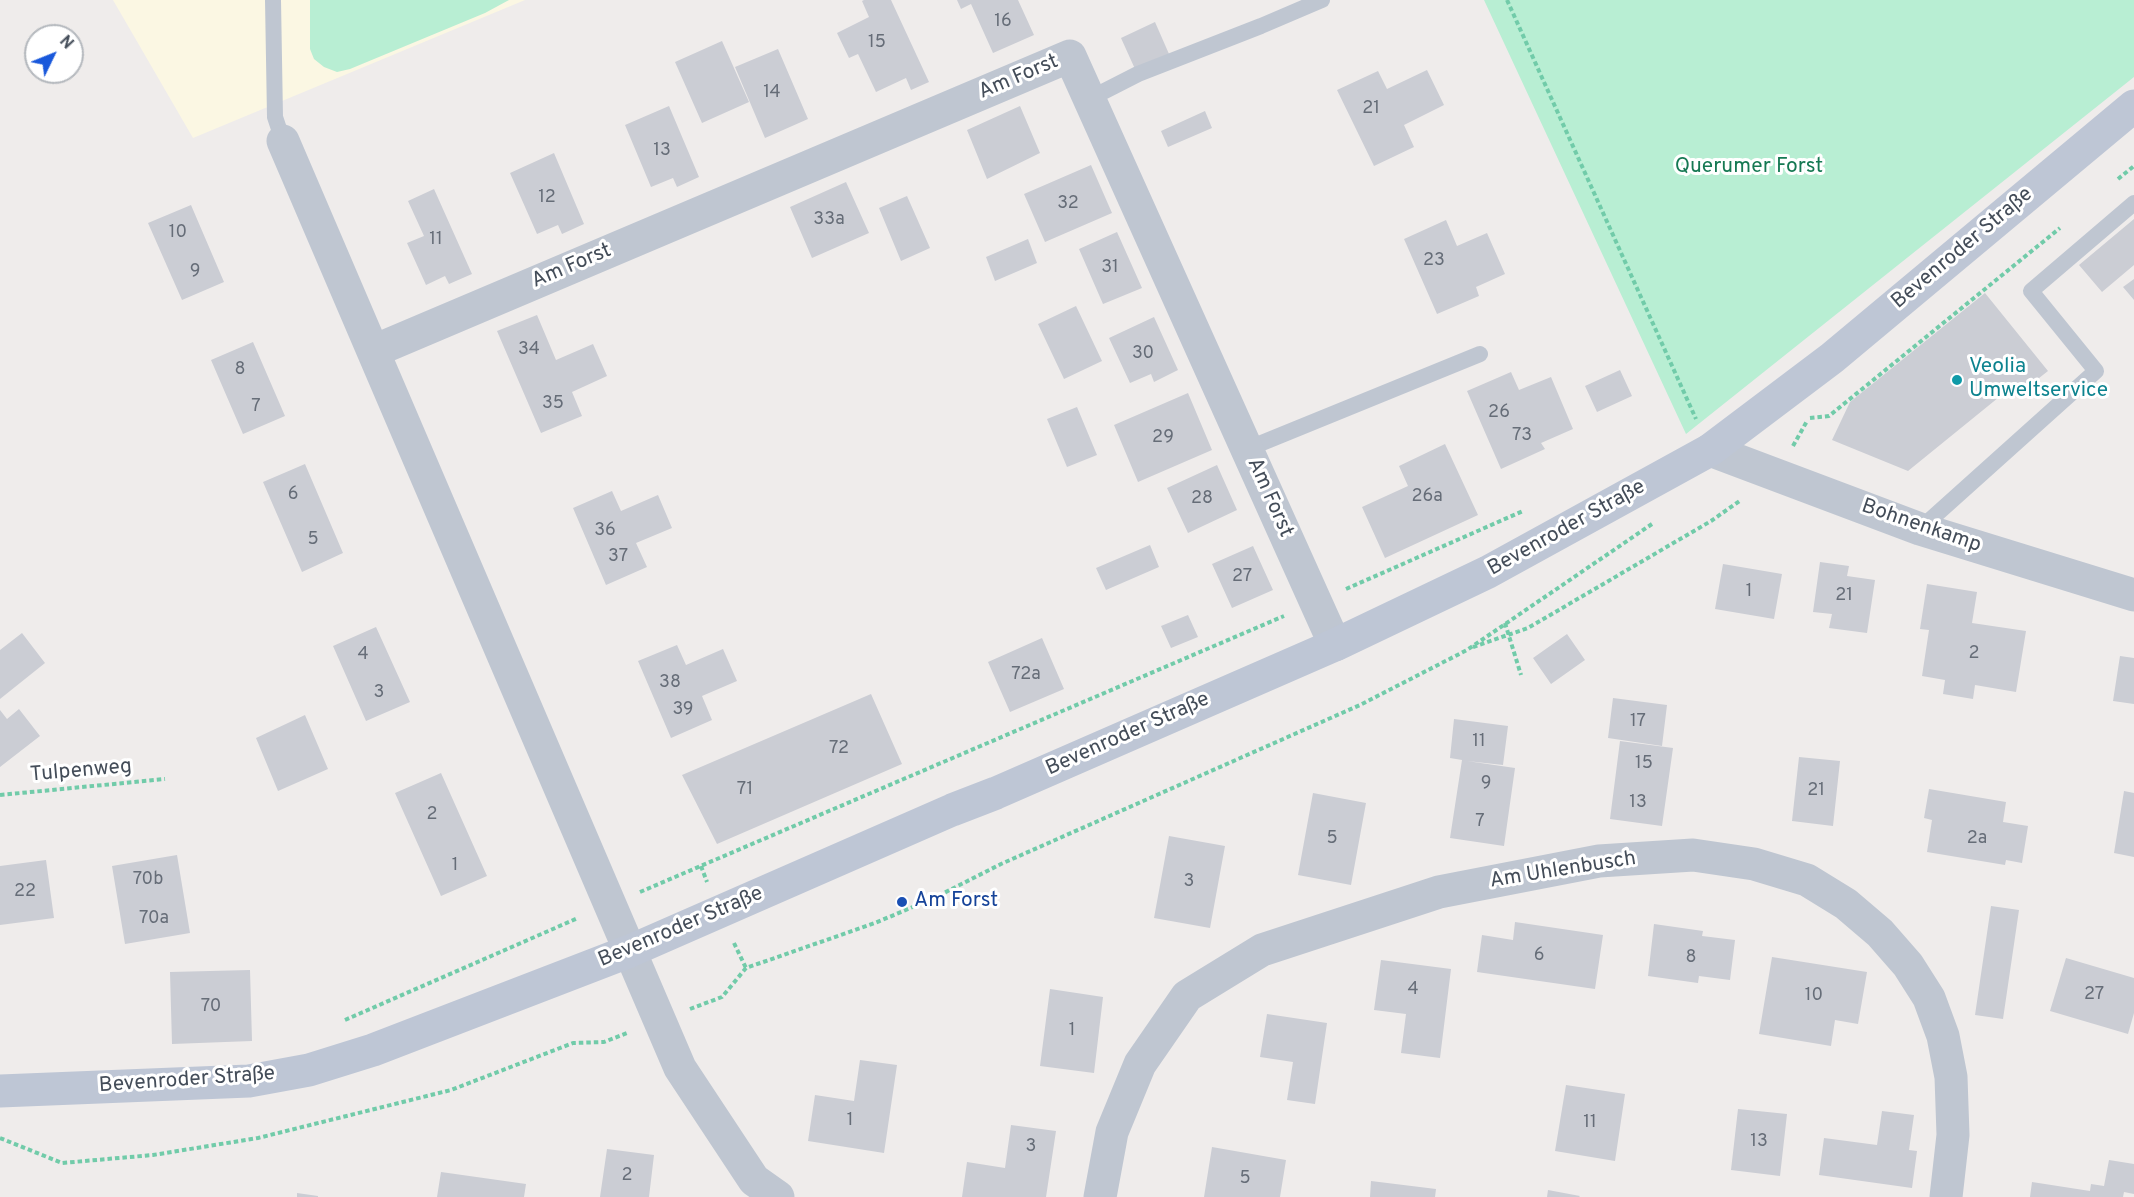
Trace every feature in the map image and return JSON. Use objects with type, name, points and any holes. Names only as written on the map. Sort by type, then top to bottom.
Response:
[{"type":"main road","name":"Bevenroder Straße","points":[[0,1091],[249,1081],[309,1070],[373,1050],[630,951],[1335,645],[1488,572],[1710,450],[1832,358],[2134,106]]},
{"type":"street","name":"Am Forst","points":[[374,351],[1070,56],[1335,645]]},
{"type":"street","points":[[283,141],[680,1068],[757,1191]]},
{"type":"street","name":"Bohnenkamp","points":[[1710,450],[1920,529],[2134,595]]},
{"type":"street","name":"Am Uhlenbusch","points":[[1100,1197],[1112,1132],[1140,1064],[1186,996],[1262,950],[1439,892],[1599,861],[1693,855],[1754,864],[1807,880],[1846,904],[1880,933],[1908,965],[1933,1008],[1943,1036],[1951,1077],[1953,1135],[1946,1197]]},
{"type":"lane","points":[[273,0],[275,117],[283,141]]},
{"type":"lane","points":[[1089,99],[1138,74],[1322,0]]},
{"type":"lane","points":[[1920,529],[2096,371],[2031,291],[2134,202]]},
{"type":"lane","points":[[1246,448],[1480,354]]},
{"type":"path","points":[[1507,0],[1710,450]]},
{"type":"path","points":[[2116,181],[2134,166]]},
{"type":"path","points":[[1800,424],[1809,418],[1829,416],[2064,225]]},
{"type":"path","points":[[0,1138],[62,1162],[153,1155],[258,1138],[451,1090],[573,1043],[604,1042],[722,997],[746,968],[875,923],[934,898],[1001,864],[1360,705],[1467,650],[1528,628],[1712,521],[1777,474]]},
{"type":"path","points":[[339,1022],[1530,508]]},
{"type":"path","points":[[1467,650],[1655,522]]},
{"type":"path","points":[[1505,623],[1521,675]]},
{"type":"path","name":"Tulpenweg","points":[[0,795],[165,779]]},
{"type":"shaded area","points":[[113,0],[525,0],[193,138]]},
{"type":"green space","points":[[310,0],[509,0],[485,13],[350,69],[337,72],[324,67],[314,59],[310,49]]},
{"type":"green space","name":"Querumer Forst","points":[[1484,0],[2134,0],[2134,77],[1686,434]]},
{"type":"building","points":[[891,0],[929,82],[911,90],[906,78],[876,92],[858,54],[849,58],[837,33],[869,17],[862,1]]},
{"type":"building","points":[[957,0],[1018,0],[1034,35],[993,53],[971,4],[961,9]]},
{"type":"building","points":[[1155,22],[1169,54],[1135,69],[1121,38]]},
{"type":"building","points":[[722,41],[749,102],[702,123],[675,62]]},
{"type":"building","points":[[778,49],[808,119],[765,138],[735,67]]},
{"type":"building","points":[[1427,70],[1444,105],[1404,125],[1414,147],[1374,166],[1337,90],[1378,71],[1387,89]]},
{"type":"building","points":[[669,106],[699,177],[677,187],[673,178],[651,187],[625,125]]},
{"type":"building","points":[[1020,106],[1040,153],[987,179],[967,130]]},
{"type":"building","points":[[1205,111],[1212,128],[1168,147],[1161,131]]},
{"type":"building","points":[[554,153],[584,224],[562,234],[558,225],[537,234],[510,173]]},
{"type":"building","points":[[1091,165],[1112,213],[1045,242],[1024,194]]},
{"type":"building","points":[[846,182],[869,233],[812,258],[790,207]]},
{"type":"building","points":[[434,189],[472,274],[449,284],[445,276],[426,285],[407,243],[424,236],[408,201]]},
{"type":"building","points":[[907,196],[930,248],[901,261],[879,208]]},
{"type":"building","points":[[191,205],[224,282],[182,300],[148,223]]},
{"type":"building","points":[[2134,219],[2134,265],[2102,292],[2079,265]]},
{"type":"building","points":[[1446,220],[1457,246],[1487,233],[1505,274],[1476,287],[1479,296],[1437,314],[1404,239]]},
{"type":"building","points":[[1117,232],[1142,288],[1103,304],[1079,249]]},
{"type":"building","points":[[1028,239],[1037,263],[995,281],[986,257]]},
{"type":"building","points":[[2134,279],[2134,300],[2123,287]]},
{"type":"building","name":"Veolia Umweltservice","points":[[1985,293],[2048,371],[2015,397],[2009,389],[1908,471],[1832,440],[1850,402]]},
{"type":"building","points":[[1076,306],[1102,361],[1064,379],[1038,324]]},
{"type":"building","points":[[537,315],[556,360],[593,344],[607,376],[572,392],[582,416],[541,433],[497,331]]},
{"type":"building","points":[[1154,317],[1178,370],[1154,382],[1151,374],[1130,383],[1109,338]]},
{"type":"building","points":[[253,342],[285,416],[243,434],[211,360]]},
{"type":"building","points":[[1620,370],[1632,396],[1597,412],[1585,386]]},
{"type":"building","points":[[1511,372],[1519,390],[1551,377],[1573,429],[1541,443],[1545,449],[1501,469],[1467,391]]},
{"type":"building","points":[[1188,393],[1212,450],[1138,482],[1114,425]]},
{"type":"building","points":[[1077,407],[1097,455],[1067,467],[1047,419]]},
{"type":"building","points":[[1445,444],[1478,515],[1385,558],[1362,507],[1408,486],[1399,466]]},
{"type":"building","points":[[305,464],[343,553],[302,572],[263,482]]},
{"type":"building","points":[[1217,465],[1237,510],[1188,533],[1167,488]]},
{"type":"building","points":[[612,491],[621,511],[658,495],[672,528],[636,543],[647,567],[606,585],[573,508]]},
{"type":"building","points":[[1150,545],[1159,567],[1106,590],[1096,568]]},
{"type":"building","points":[[1253,546],[1273,590],[1232,608],[1212,564]]},
{"type":"building","points":[[1820,562],[1849,566],[1847,576],[1875,580],[1867,633],[1829,628],[1832,614],[1813,612]]},
{"type":"building","points":[[1723,564],[1782,574],[1774,619],[1715,609]]},
{"type":"building","points":[[1927,584],[1977,592],[1972,623],[2026,631],[2016,692],[1975,685],[1973,699],[1943,694],[1945,680],[1922,676],[1929,630],[1920,629]]},
{"type":"building","points":[[1188,615],[1198,637],[1171,648],[1161,626]]},
{"type":"building","points":[[376,627],[410,702],[366,721],[333,646]]},
{"type":"building","points":[[22,633],[45,663],[0,699],[0,650]]},
{"type":"building","points":[[1567,634],[1585,660],[1551,684],[1533,658]]},
{"type":"building","points":[[1042,638],[1064,689],[1010,712],[988,662]]},
{"type":"building","points":[[677,645],[686,665],[723,649],[737,681],[702,696],[712,720],[671,738],[638,661]]},
{"type":"building","points":[[2120,656],[2134,658],[2134,704],[2113,701]]},
{"type":"building","points":[[871,694],[902,764],[717,844],[682,775]]},
{"type":"building","points":[[1613,698],[1667,705],[1662,746],[1608,738]]},
{"type":"building","points":[[19,709],[40,736],[0,767],[0,710],[7,719]]},
{"type":"building","points":[[305,715],[328,769],[278,791],[256,738]]},
{"type":"building","points":[[1454,719],[1508,726],[1503,765],[1467,761],[1515,768],[1504,846],[1450,838],[1462,760],[1450,758]]},
{"type":"building","points":[[1620,741],[1673,748],[1662,826],[1610,819]]},
{"type":"building","points":[[1799,757],[1840,761],[1833,826],[1792,821]]},
{"type":"building","points":[[441,773],[487,876],[441,896],[395,793]]},
{"type":"building","points":[[1929,789],[2006,802],[2003,822],[2028,826],[2022,863],[2006,860],[2005,865],[1927,852],[1932,820],[1924,818]]},
{"type":"building","points":[[2124,791],[2134,793],[2134,857],[2114,853]]},
{"type":"building","points":[[1313,793],[1366,803],[1351,885],[1298,875]]},
{"type":"building","points":[[1169,836],[1225,846],[1210,928],[1154,918]]},
{"type":"building","points":[[177,855],[190,933],[125,944],[112,866]]},
{"type":"building","points":[[46,860],[54,918],[0,925],[0,866]]},
{"type":"building","points":[[1991,906],[2019,910],[2003,1019],[1975,1015]]},
{"type":"building","points":[[1515,922],[1603,935],[1595,989],[1477,972],[1482,935],[1513,940]]},
{"type":"building","points":[[1654,924],[1703,931],[1702,936],[1735,940],[1730,980],[1699,976],[1698,983],[1648,976]]},
{"type":"building","points":[[1772,957],[1867,972],[1858,1024],[1835,1020],[1831,1046],[1759,1034]]},
{"type":"building","points":[[2066,958],[2134,978],[2134,1013],[2128,1034],[2050,1011]]},
{"type":"building","points":[[1381,960],[1451,969],[1440,1058],[1401,1053],[1406,1014],[1374,1010]]},
{"type":"building","points":[[250,970],[252,1041],[172,1044],[170,972]]},
{"type":"building","points":[[1050,989],[1103,997],[1094,1073],[1040,1066]]},
{"type":"building","points":[[1267,1014],[1327,1023],[1315,1104],[1287,1100],[1293,1062],[1260,1057]]},
{"type":"building","points":[[860,1060],[897,1065],[884,1153],[808,1141],[815,1095],[854,1101]]},
{"type":"building","points":[[1566,1085],[1625,1094],[1615,1161],[1555,1151]]},
{"type":"building","points":[[1738,1109],[1787,1114],[1780,1176],[1731,1170]]},
{"type":"building","points":[[1882,1111],[1914,1115],[1909,1150],[1917,1151],[1912,1188],[1819,1175],[1824,1138],[1877,1145]]},
{"type":"building","points":[[1011,1125],[1056,1131],[1046,1197],[962,1197],[967,1162],[1005,1168]]},
{"type":"building","points":[[1212,1147],[1286,1160],[1280,1197],[1204,1197]]},
{"type":"building","points":[[607,1149],[654,1155],[649,1197],[600,1197]]},
{"type":"building","points":[[2109,1160],[2134,1164],[2134,1194],[2124,1192],[2123,1197],[2030,1197],[2032,1182],[2090,1191],[2091,1184],[2104,1186]]},
{"type":"building","points":[[441,1172],[526,1184],[524,1197],[437,1197]]},
{"type":"building","points":[[1371,1181],[1436,1189],[1435,1197],[1370,1197]]},
{"type":"building","points":[[1548,1190],[1580,1196],[1547,1197]]},
{"type":"building","points":[[297,1193],[318,1196],[318,1197],[297,1197]]},
{"type":"place","name":"Veolia Umweltservice","points":[[1957,380]]},
{"type":"place","name":"Am Forst","points":[[902,902]]}]
